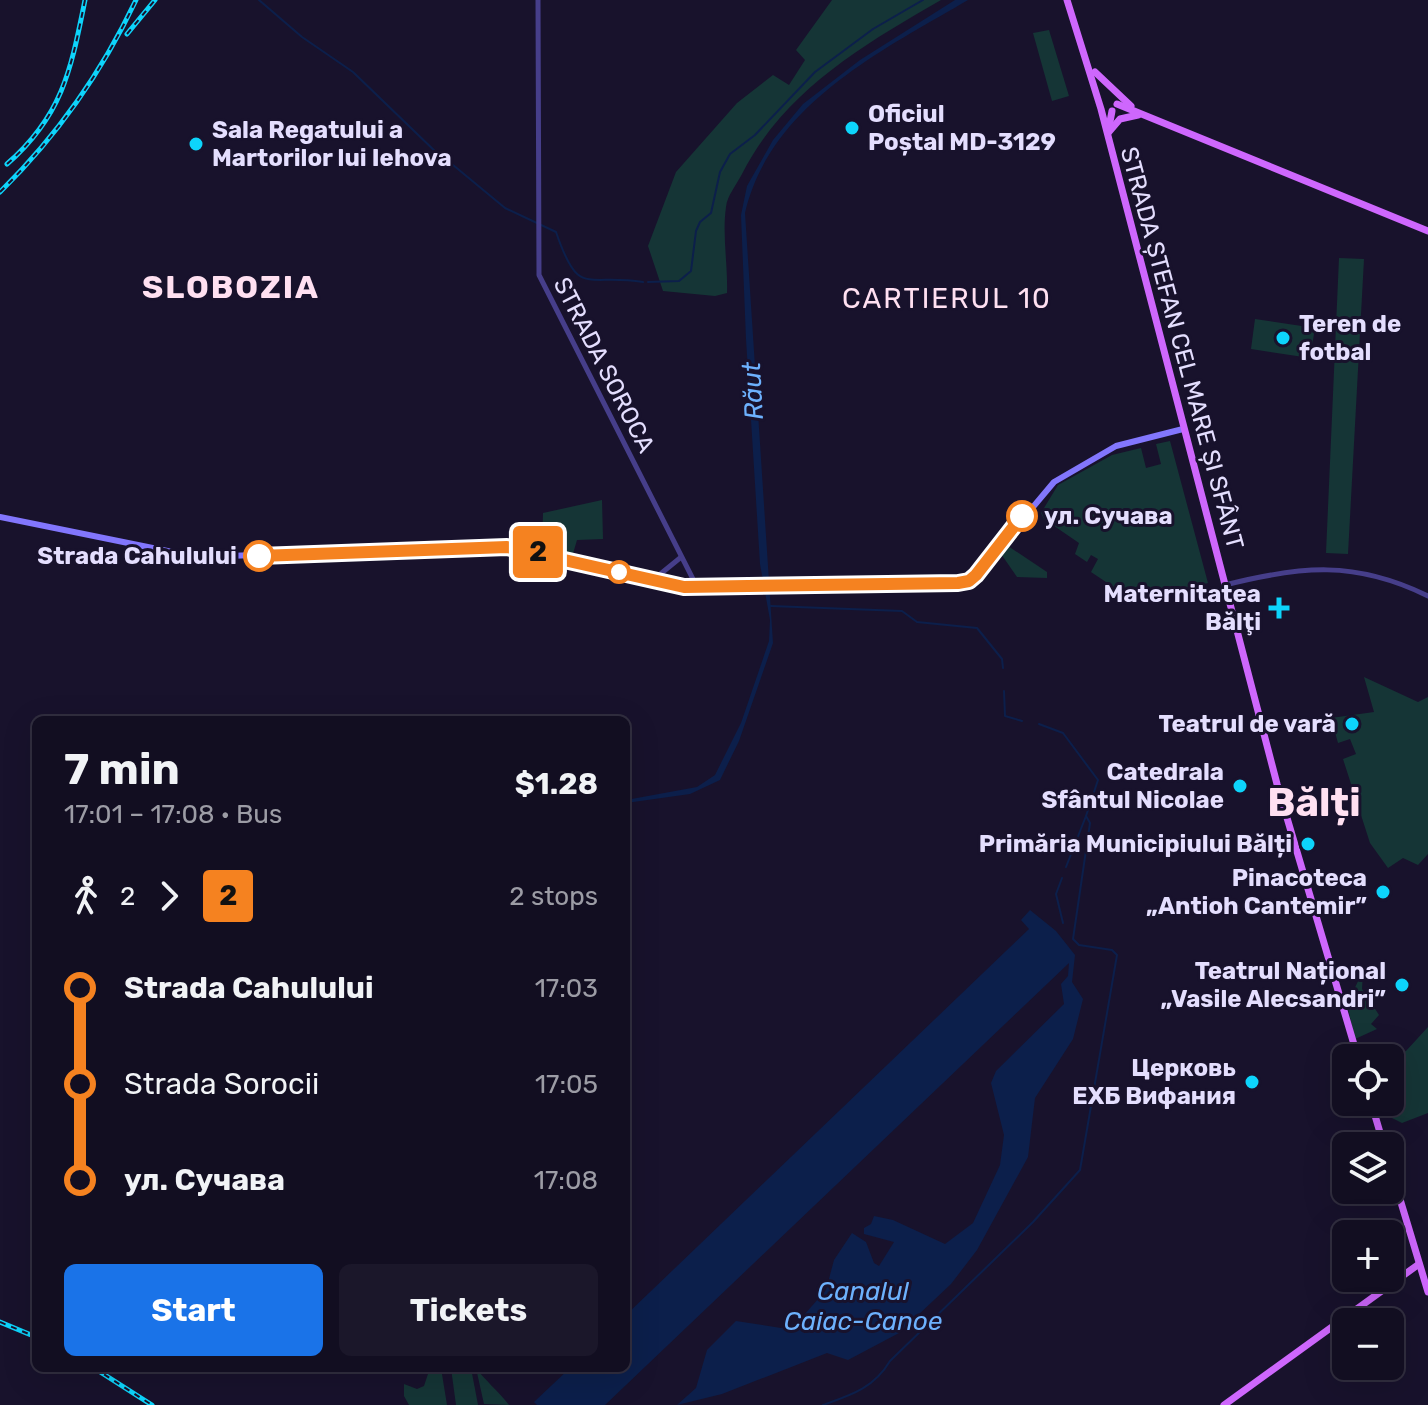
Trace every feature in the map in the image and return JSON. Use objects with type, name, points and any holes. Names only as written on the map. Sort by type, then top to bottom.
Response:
[{"type":"main road","name":"STRADA ȘTEFAN CEL MARE ȘI SFÂNT","points":[[1067,0],[1100,106],[1224,585],[1354,1044]]},
{"type":"main road","points":[[1086,57],[1111,95],[1115,108],[1107,135]]},
{"type":"main road","points":[[1095,72],[1138,114]]},
{"type":"main road","points":[[1111,95],[1103,96],[1100,106],[1148,117],[1428,231]]},
{"type":"main road","points":[[1107,135],[1120,119],[1138,114]]},
{"type":"main road","points":[[0,517],[197,557],[507,547],[653,581],[698,588],[966,582],[1054,482],[1116,446],[1183,429]]},
{"type":"main road","points":[[1401,1204],[1428,1292]]},
{"type":"main road","points":[[1224,1405],[1419,1264]]},
{"type":"street","name":"STRADA SOROCA","points":[[538,0],[537,229],[541,280],[680,558],[698,588]]},
{"type":"street","points":[[653,581],[680,558]]},
{"type":"street","points":[[1224,585],[1284,570],[1345,571],[1383,578],[1428,596]]},
{"type":"green space","points":[[832,0],[941,0],[883,34],[828,73],[780,118],[759,145],[727,203],[727,293],[715,296],[663,291],[648,246],[676,172],[737,103],[773,75],[789,85],[805,60],[796,50]]},
{"type":"green space","points":[[1049,30],[1069,96],[1052,101],[1033,33]]},
{"type":"green space","points":[[1339,258],[1364,259],[1348,554],[1326,553]]},
{"type":"green space","name":"Teren de fotbal","points":[[1255,319],[1315,328],[1310,358],[1251,349]]},
{"type":"green space","points":[[1170,441],[1208,583],[1136,602],[1091,572],[1098,559],[1091,555],[1087,562],[1075,554],[1079,543],[1044,519],[1041,513],[1058,485],[1112,455],[1141,448],[1146,468],[1161,464],[1156,444]]},
{"type":"green space","points":[[602,500],[603,539],[577,540],[572,557],[542,548],[543,513]]},
{"type":"green space","points":[[1005,544],[1047,572],[1047,578],[1017,577],[999,551]]},
{"type":"green space","points":[[1364,677],[1418,702],[1428,697],[1428,854],[1418,865],[1403,858],[1388,868],[1370,843],[1343,759],[1356,754],[1350,739],[1338,743],[1331,718],[1374,712]]},
{"type":"green space","points":[[1363,971],[1362,989],[1379,1015],[1371,1024],[1377,1029],[1355,1039],[1347,1004]]},
{"type":"green space","points":[[1428,1027],[1428,1113],[1402,1123],[1391,1116],[1404,1116],[1406,1051]]},
{"type":"green space","points":[[426,1372],[442,1372],[447,1405],[409,1405],[404,1396],[404,1384],[417,1389],[424,1386]]},
{"type":"green space","points":[[452,1372],[472,1372],[478,1405],[456,1405]]},
{"type":"green space","points":[[477,1372],[509,1405],[484,1404]]},
{"type":"water","name":"Răut","points":[[955,0],[968,0],[866,61],[833,85],[778,141],[758,175],[745,213],[773,643],[739,741],[720,780],[690,794],[630,802],[630,799],[697,787],[715,775],[741,723],[769,641],[770,620],[760,564],[741,215],[747,186],[773,140],[803,104],[860,60]]},
{"type":"water","name":"Canalul Caiac-Canoe","points":[[1030,910],[1056,931],[1075,955],[1072,982],[1083,999],[1073,1039],[1035,1098],[1028,1157],[977,1250],[951,1284],[899,1333],[848,1360],[827,1353],[722,1394],[677,1405],[696,1388],[707,1350],[736,1321],[781,1328],[797,1323],[826,1290],[834,1260],[852,1233],[866,1242],[874,1263],[879,1266],[894,1242],[864,1234],[864,1228],[871,1224],[874,1216],[893,1220],[945,1244],[973,1223],[1000,1165],[1004,1135],[991,1083],[996,1071],[1064,1004],[1061,984],[1068,976],[1069,963],[605,1405],[537,1405],[534,1402],[566,1372],[630,1372],[630,1311],[1029,929],[1021,920]]},
{"type":"waterway","points":[[259,0],[302,37],[353,72],[440,156]]},
{"type":"waterway","points":[[648,282],[679,281],[691,271],[696,231],[700,222],[711,213],[720,172],[730,154],[755,135],[815,72],[873,29],[923,0]]},
{"type":"waterway","points":[[447,160],[505,208],[556,232],[571,267],[578,275],[586,279],[643,282]]},
{"type":"waterway","points":[[771,606],[902,611],[917,622],[977,628],[1002,659],[1003,668]]},
{"type":"waterway","points":[[1004,691],[1005,716],[1022,721]]},
{"type":"waterway","points":[[823,1405],[852,1394],[877,1378],[890,1361],[1033,1222],[1080,1170],[1117,955],[1112,950],[1079,945],[1073,939],[1090,823],[1086,816],[1098,780],[1063,733],[1039,724]]},
{"type":"waterway","points":[[1066,867],[1086,816]]},
{"type":"waterway","points":[[1062,878],[1056,894],[1063,923]]},
{"type":"railway","points":[[7,164],[26,146],[53,109],[69,69],[85,0]]},
{"type":"railway","points":[[0,192],[41,148],[77,102],[136,0]]},
{"type":"railway","points":[[127,34],[155,0]]},
{"type":"railway","points":[[0,1322],[32,1335]]},
{"type":"railway","points":[[100,1372],[152,1405]]},
{"type":"bus line","name":"2","points":[[259,556],[507,547],[684,587],[958,583],[969,581],[976,575],[1022,516]]},
{"type":"place","name":"Oficiul Poștal MD-3129","points":[[852,128]]},
{"type":"place","name":"Sala Regatului a Martorilor lui Iehova","points":[[196,144]]},
{"type":"place","name":"Teren de fotbal","points":[[1283,338]]},
{"type":"place","name":"ул. Сучава","points":[[1022,516]]},
{"type":"place","name":"Strada Cahulului","points":[[259,556]]},
{"type":"place","name":"Maternitatea Bălţi","points":[[1279,608]]},
{"type":"place","name":"Teatrul de vară","points":[[1352,724]]},
{"type":"place","name":"Catedrala Sfântul Nicolae","points":[[1240,786]]},
{"type":"place","name":"Primăria Municipiului Bălți","points":[[1308,844]]},
{"type":"place","name":"Pinacoteca „Antioh Cantemir”","points":[[1383,892]]},
{"type":"place","name":"Teatrul Național „Vasile Alecsandri”","points":[[1402,985]]},
{"type":"place","name":"Церковь ЕХБ Вифания","points":[[1252,1082]]},
{"type":"district","name":"SLOBOZIA","points":[[231,287]]},
{"type":"district","name":"CARTIERUL 10","points":[[947,298]]},
{"type":"district","name":"Bălți","points":[[1314,802]]}]
